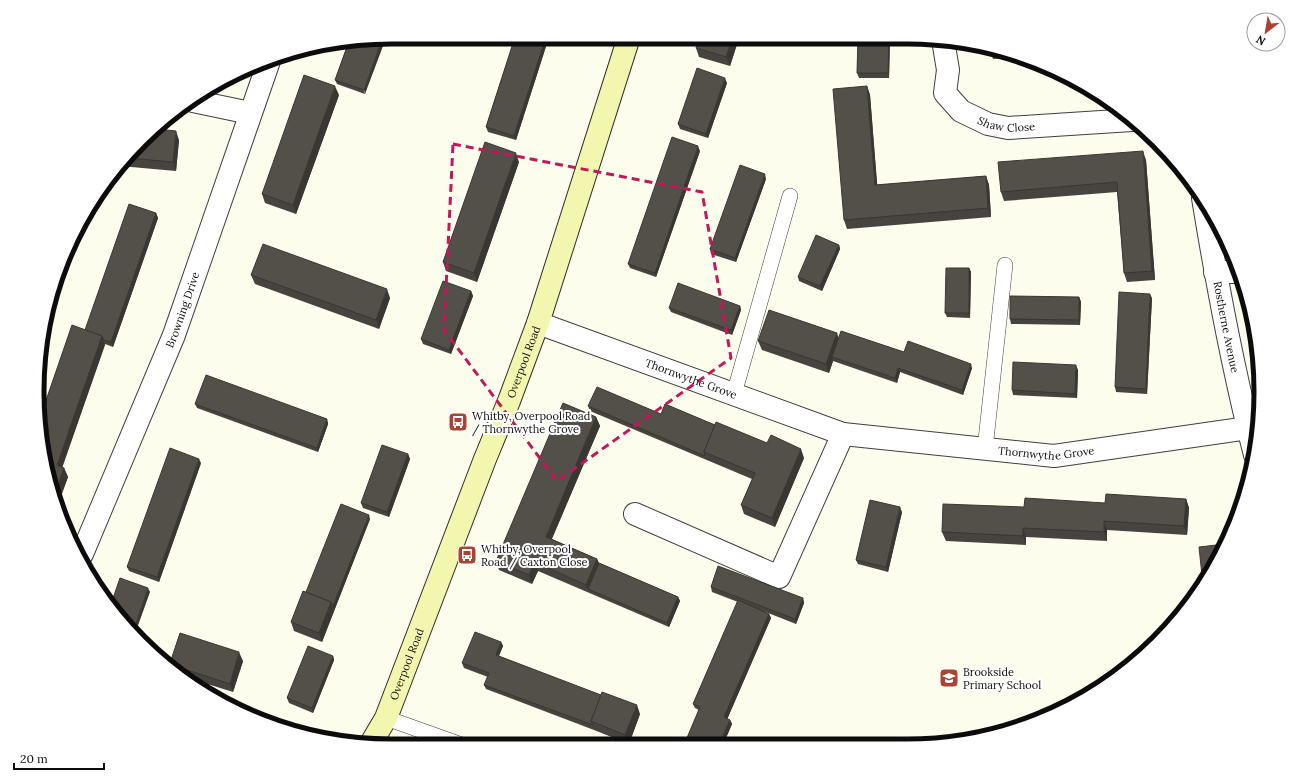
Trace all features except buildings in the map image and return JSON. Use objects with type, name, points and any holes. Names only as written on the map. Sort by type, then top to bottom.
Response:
[{"type":"street","name":"Overpool Road","points":[[374,738],[386,718],[538,323],[626,44]]},
{"type":"street","name":"Shaw Close","points":[[944,46],[948,70],[945,93],[961,111],[988,124],[1008,128],[1124,121]]},
{"type":"street","name":"Browning Drive","points":[[83,551],[174,335],[266,67]]},
{"type":"street","points":[[199,102],[250,113]]},
{"type":"street","name":"Rostherne Avenue","points":[[1206,216],[1215,272],[1251,439]]},
{"type":"street","points":[[1215,272],[1233,272]]},
{"type":"street","name":"Thornwythe Grove","points":[[538,323],[843,434],[1054,456],[1248,428]]},
{"type":"street","points":[[635,514],[779,578],[843,434]]},
{"type":"lane","points":[[734,394],[790,196]]},
{"type":"lane","points":[[985,449],[1005,265]]},
{"type":"lane","points":[[386,718],[445,739]]},
{"type":"highlighted area","points":[[453,144],[702,192],[731,358],[557,481],[444,330]]},
{"type":"place","name":"Whitby, Overpool Road / Thornwythe Grove","points":[[458,422]]},
{"type":"place","name":"Whitby, Overpool Road / Caxton Close","points":[[467,555]]},
{"type":"place","name":"Brookside Primary School","points":[[949,678]]}]
